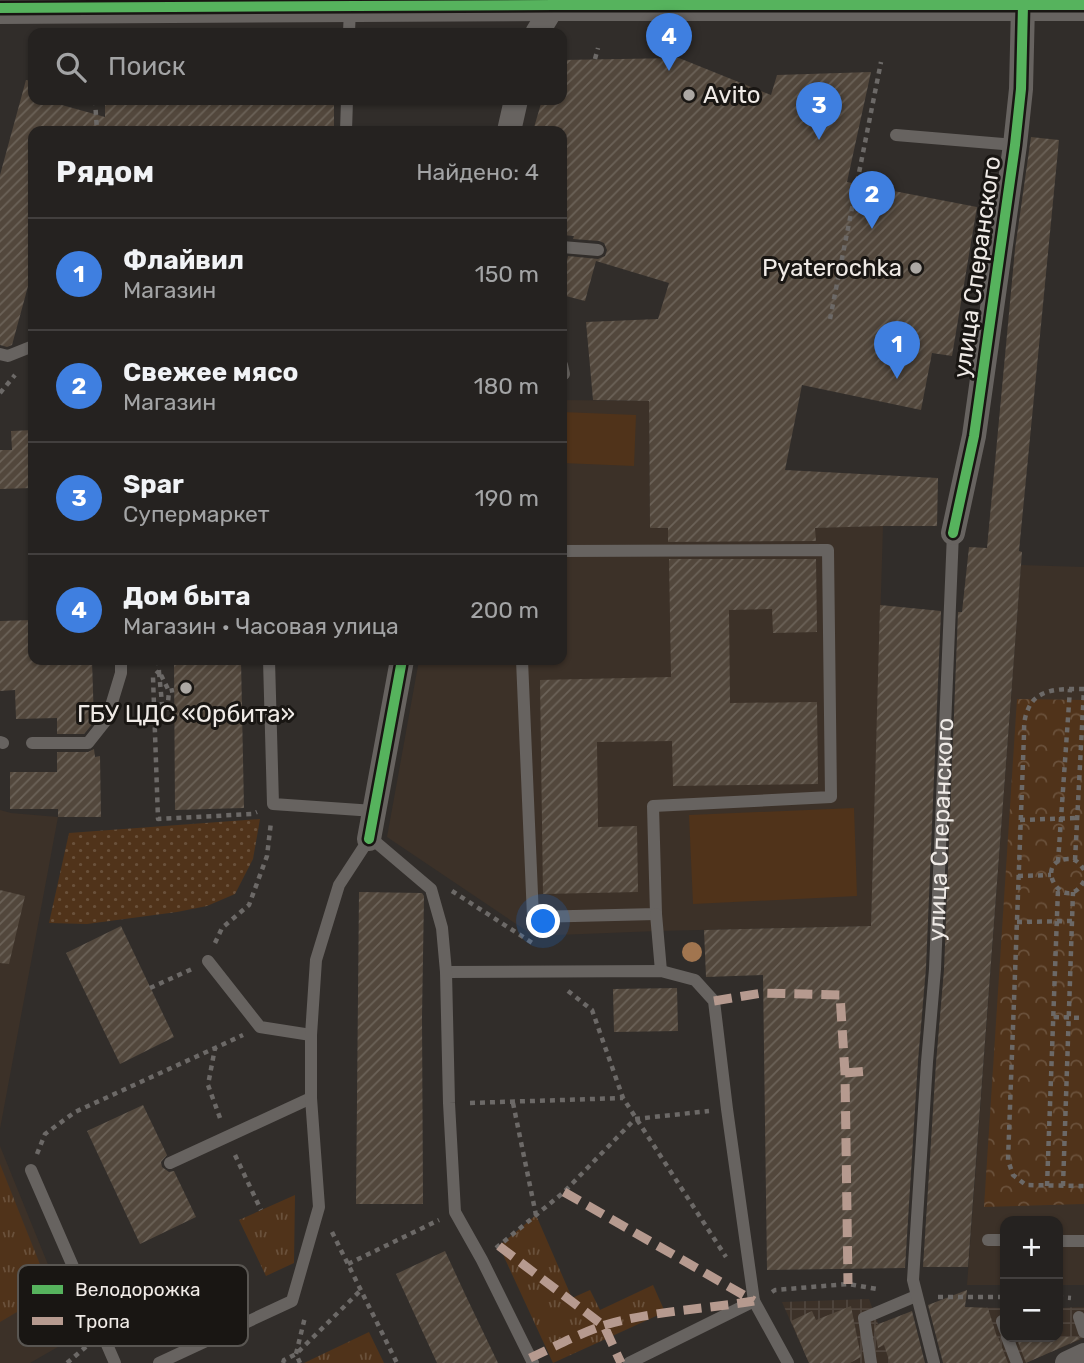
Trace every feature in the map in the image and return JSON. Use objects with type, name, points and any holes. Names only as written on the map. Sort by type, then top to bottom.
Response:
[{"type":"street","points":[[540,28],[555,3]]},
{"type":"street","points":[[3,9],[349,20],[555,3],[1084,5]]},
{"type":"street","name":"улица Сперанского","points":[[953,533],[974,436],[1015,145],[1021,89],[1023,5]]},
{"type":"street","points":[[510,126],[515,105]]},
{"type":"street","points":[[369,839],[401,665]]},
{"type":"street","points":[[1067,1363],[1084,1355]]},
{"type":"lane","points":[[346,126],[347,105]]},
{"type":"lane","points":[[896,135],[1015,145]]},
{"type":"lane","points":[[567,247],[598,250]]},
{"type":"lane","points":[[0,354],[8,356],[28,348]]},
{"type":"lane","name":"улица Сперанского","points":[[934,1363],[913,1280],[927,1062],[936,969],[953,533]]},
{"type":"lane","points":[[567,551],[828,550],[831,797],[653,806],[656,914],[661,971]]},
{"type":"lane","points":[[32,743],[88,743],[107,719],[121,665]]},
{"type":"lane","points":[[269,665],[273,804],[374,811]]},
{"type":"lane","points":[[522,665],[533,917],[656,914]]},
{"type":"lane","points":[[248,1322],[292,1301],[319,1207],[311,1098],[311,1035],[316,960],[339,885],[369,839],[431,889],[442,928],[446,972],[455,1212],[533,1363]]},
{"type":"lane","points":[[208,961],[260,1027],[311,1035]]},
{"type":"lane","points":[[446,972],[661,971],[695,980],[714,1001],[754,1301],[788,1363]]},
{"type":"lane","points":[[170,1163],[311,1098]]},
{"type":"lane","points":[[31,1170],[73,1265]]},
{"type":"lane","points":[[988,1240],[1000,1240]]},
{"type":"lane","points":[[1063,1241],[1084,1241]]},
{"type":"lane","points":[[871,1363],[864,1318],[916,1296]]},
{"type":"lane","points":[[629,1363],[754,1301]]},
{"type":"lane","points":[[1079,1318],[1084,1332]]},
{"type":"lane","points":[[1009,1342],[1017,1363]]},
{"type":"lane","points":[[109,1346],[116,1363]]},
{"type":"lane","points":[[159,1363],[195,1346]]},
{"type":"path","points":[[595,59],[598,48]]},
{"type":"path","points":[[830,319],[881,62]]},
{"type":"path","points":[[95,105],[97,126]]},
{"type":"path","points":[[158,665],[159,671],[163,714],[167,713],[171,691],[159,671]]},
{"type":"path","points":[[159,671],[153,677],[158,819],[252,814],[273,804]]},
{"type":"path","points":[[1075,860],[1084,689],[1053,689],[1037,696],[1027,710],[1024,734],[1008,1160],[1013,1175],[1026,1185],[1084,1186]]},
{"type":"path","points":[[1058,862],[1070,689]]},
{"type":"path","points":[[150,988],[208,961],[222,928],[249,905],[267,856],[273,804]]},
{"type":"path","points":[[1020,820],[1077,818]]},
{"type":"path","points":[[1084,870],[1075,860],[1070,859],[1054,865],[1051,875],[1052,881],[1063,892],[1073,892],[1084,881]]},
{"type":"path","points":[[1018,876],[1051,875]]},
{"type":"path","points":[[1047,1186],[1058,889]]},
{"type":"path","points":[[1063,1186],[1073,892]]},
{"type":"path","points":[[533,917],[534,944],[541,971],[592,1010],[623,1098],[754,1301],[775,1290],[848,1284],[916,1296],[1000,1297]]},
{"type":"path","points":[[1017,922],[1073,921]]},
{"type":"path","points":[[1054,1017],[1084,1018]]},
{"type":"path","points":[[31,1170],[45,1134],[75,1112],[260,1027]]},
{"type":"path","points":[[215,1048],[208,1085],[226,1136],[261,1210]]},
{"type":"path","points":[[449,1103],[623,1098]]},
{"type":"path","points":[[513,1102],[536,1215]]},
{"type":"path","points":[[482,1260],[564,1192],[635,1119],[727,1109]]},
{"type":"path","points":[[397,1363],[348,1264],[455,1212]]},
{"type":"path","points":[[283,1363],[296,1354],[361,1290]]},
{"type":"path","points":[[296,1354],[299,1363]]},
{"type":"path","points":[[74,1356],[78,1363]]},
{"type":"shaded area","points":[[567,400],[649,401],[650,528],[883,526],[871,926],[534,936],[387,837],[418,665],[567,665]]},
{"type":"shaded area","points":[[1021,565],[1084,567],[1084,1285],[1063,1285],[1063,1216],[1000,1216],[1000,1285],[967,1285]]},
{"type":"shaded area","points":[[0,810],[58,817],[0,1129]]},
{"type":"shaded area","points":[[0,1146],[48,1265],[18,1265],[18,1346],[60,1346],[30,1363],[0,1363]]},
{"type":"shaded area","points":[[869,1299],[878,1324],[905,1314],[919,1363],[809,1363],[782,1302]]},
{"type":"shaded area","points":[[958,1307],[1000,1308],[1000,1342],[1063,1342],[1063,1308],[1084,1307],[1084,1338],[1025,1363],[947,1363]]},
{"type":"green space","points":[[567,412],[636,415],[634,466],[567,463]]},
{"type":"green space","points":[[1017,699],[1084,700],[1084,1204],[984,1207]]},
{"type":"green space","points":[[854,808],[857,896],[693,904],[689,815]]},
{"type":"green space","points":[[260,819],[253,859],[235,894],[207,906],[177,912],[87,924],[49,923],[69,833]]},
{"type":"green space","points":[[0,1164],[40,1265],[18,1265],[18,1311],[0,1322]]},
{"type":"green space","points":[[295,1195],[294,1263],[266,1276],[239,1220]]},
{"type":"green space","points":[[536,1215],[572,1298],[590,1290],[600,1310],[653,1285],[665,1312],[553,1363],[499,1246]]},
{"type":"green space","points":[[369,1332],[384,1363],[304,1363]]},
{"type":"building","points":[[679,58],[771,95],[777,75],[871,72],[847,182],[977,207],[952,356],[932,353],[921,410],[802,385],[785,470],[938,478],[937,526],[815,528],[816,541],[668,542],[668,528],[650,528],[649,401],[593,400],[586,322],[658,319],[669,283],[596,261],[585,301],[567,296],[568,256],[598,259],[605,256],[607,250],[604,243],[599,241],[573,239],[574,236],[567,235],[567,126],[534,126],[541,105],[567,105],[567,60]]},
{"type":"building","points":[[26,80],[28,105],[62,105],[105,117],[105,105],[334,105],[334,126],[28,126],[28,286],[12,345],[7,347],[0,345],[0,175]]},
{"type":"building","points":[[1031,137],[1059,140],[1019,551],[1022,552],[968,1267],[923,1267],[944,970],[958,612],[962,612],[969,547],[987,548],[1015,249]]},
{"type":"building","points":[[28,430],[28,488],[0,489],[0,450],[12,450],[11,431]]},
{"type":"building","points":[[669,559],[816,559],[817,632],[773,633],[772,609],[729,610],[730,703],[817,702],[818,784],[673,786],[672,741],[597,742],[598,827],[637,826],[638,892],[543,894],[540,680],[671,677]]},
{"type":"building","points":[[880,605],[941,611],[926,968],[905,1268],[767,1270],[763,975],[706,977],[704,930],[871,926]]},
{"type":"building","points":[[28,620],[28,665],[92,665],[94,722],[84,734],[57,734],[57,718],[16,719],[15,690],[0,691],[0,621]]},
{"type":"building","points":[[174,665],[241,665],[244,808],[175,810]]},
{"type":"building","points":[[94,749],[95,757],[100,756],[101,817],[58,817],[58,809],[10,809],[10,772],[57,772],[57,752],[88,752]]},
{"type":"building","points":[[0,890],[25,896],[9,964],[0,963]]},
{"type":"building","points":[[359,892],[422,893],[424,896],[423,1204],[356,1204]]},
{"type":"building","points":[[121,926],[174,1037],[120,1064],[66,953]]},
{"type":"building","points":[[677,988],[678,1031],[614,1032],[613,989]]},
{"type":"building","points":[[143,1105],[167,1155],[161,1162],[162,1167],[169,1172],[174,1171],[196,1217],[140,1244],[87,1131]]},
{"type":"building","points":[[445,1251],[498,1363],[437,1363],[396,1274]]},
{"type":"building","points":[[967,1290],[965,1307],[988,1308],[1008,1363],[943,1363],[928,1305]]},
{"type":"building","points":[[851,1306],[861,1357],[850,1363],[809,1363],[791,1321],[812,1311],[816,1320]]},
{"type":"building","points":[[912,1311],[925,1363],[890,1363],[884,1345],[878,1348],[874,1326]]},
{"type":"building","points":[[1063,1337],[1080,1339],[1026,1363],[1018,1342],[1063,1342]]},
{"type":"marked path","points":[[714,1001],[762,993],[840,995],[845,1073],[848,1284]]},
{"type":"marked path","points":[[845,1073],[869,1071]]},
{"type":"marked path","points":[[564,1192],[754,1301]]},
{"type":"marked path","points":[[499,1246],[604,1326],[621,1363]]},
{"type":"marked path","points":[[530,1358],[586,1332],[623,1320],[754,1301]]},
{"type":"cycle path","points":[[953,533],[974,436],[1015,145],[1021,89],[1023,5]]},
{"type":"cycle path","points":[[0,8],[1084,5]]},
{"type":"cycle path","points":[[369,839],[401,665]]},
{"type":"place","name":"Дом быта","points":[[669,71]]},
{"type":"place","name":"Avito","points":[[689,95]]},
{"type":"place","name":"Spar","points":[[819,140]]},
{"type":"place","name":"Свежее мясо","points":[[872,229]]},
{"type":"place","name":"Pyaterochka","points":[[916,268]]},
{"type":"place","name":"Флайвил","points":[[897,379]]},
{"type":"place","name":"ГБУ ЦДС «Орбита»","points":[[186,688]]}]
